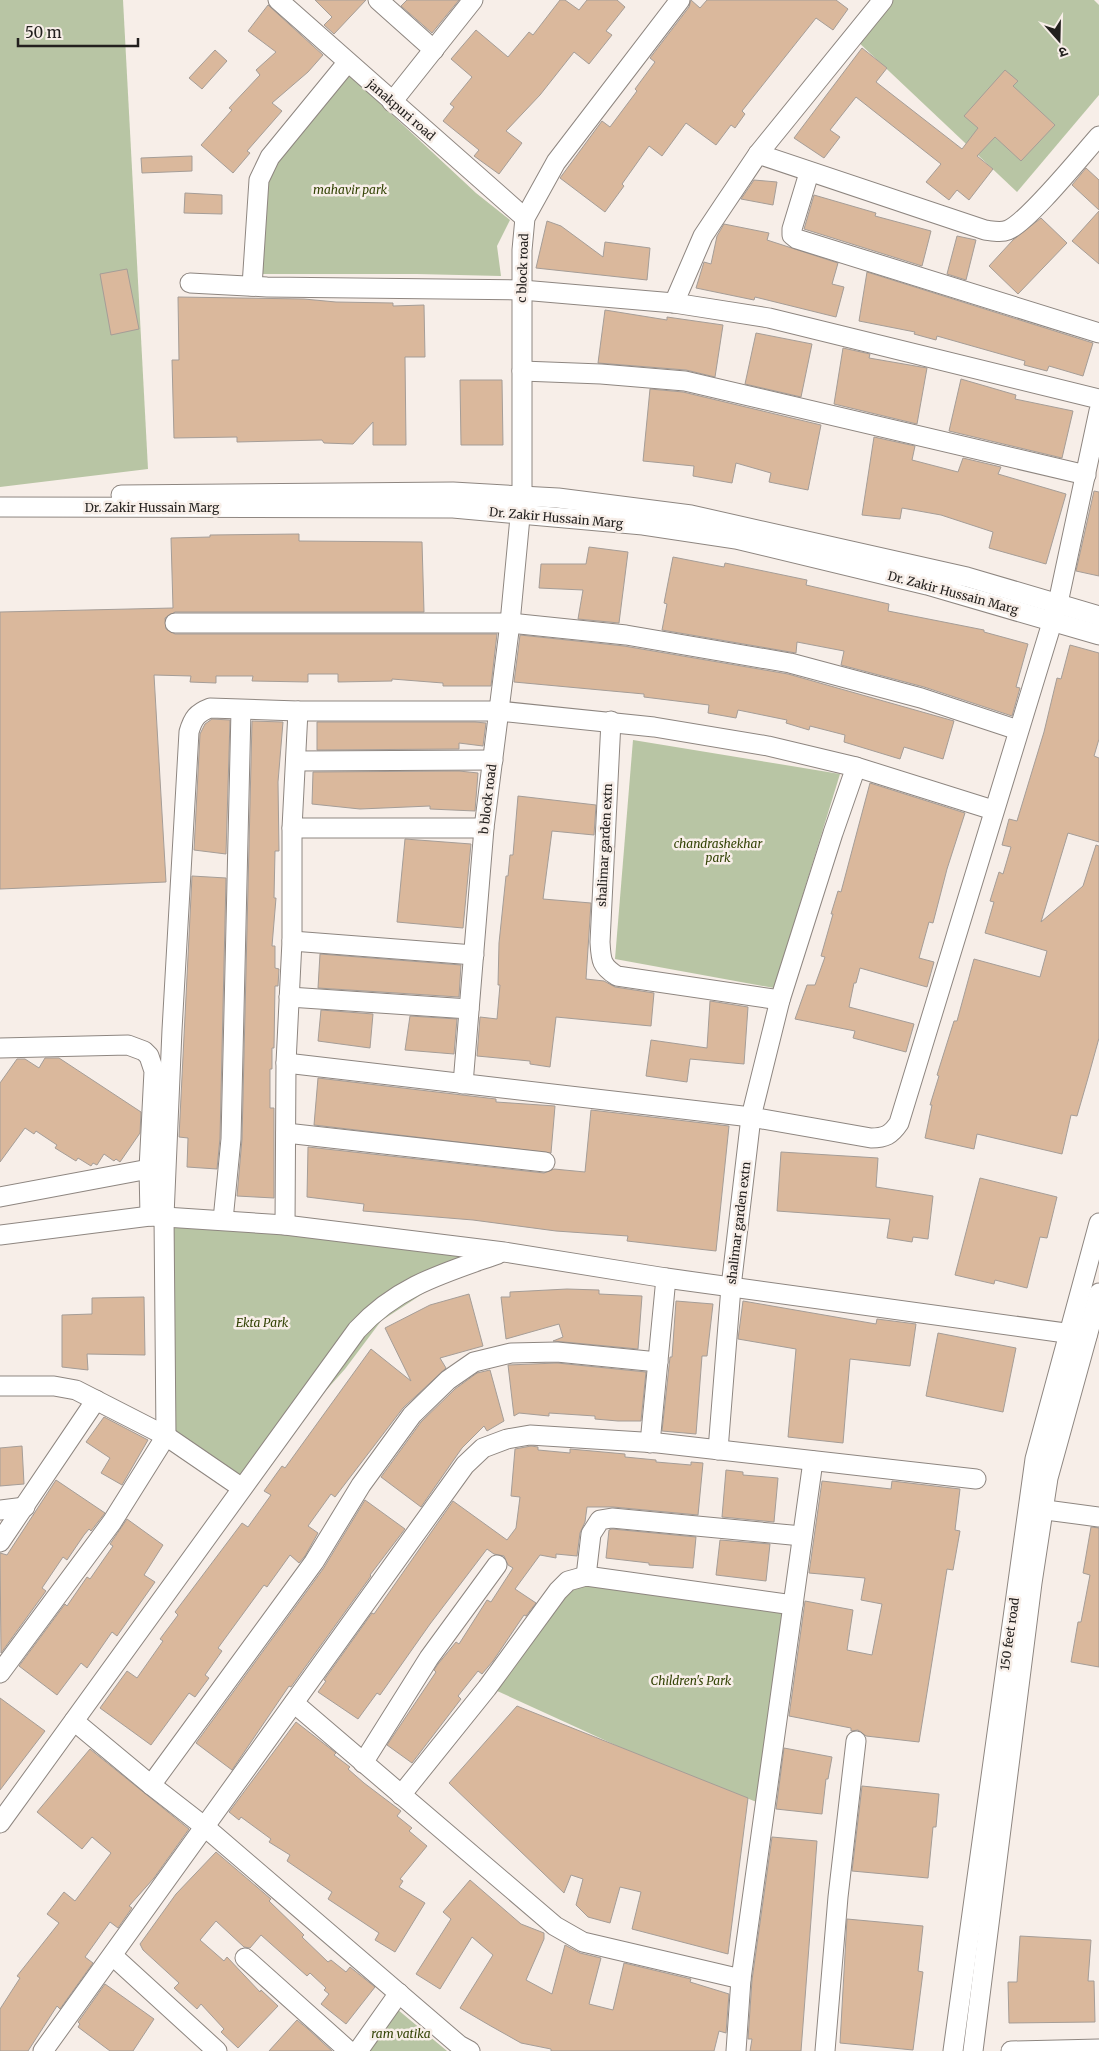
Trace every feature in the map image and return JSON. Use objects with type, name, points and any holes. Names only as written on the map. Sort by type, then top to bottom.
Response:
[{"type":"street","name":"janakpuri road","points":[[278,0],[525,218]]},
{"type":"street","points":[[392,102],[473,0]]},
{"type":"street","name":"c block road","points":[[521,505],[522,250],[525,218],[556,162],[680,0]]},
{"type":"street","points":[[674,303],[703,236],[758,154],[882,0]]},
{"type":"street","points":[[388,3],[434,50]]},
{"type":"street","points":[[252,286],[259,180],[270,157],[348,63]]},
{"type":"street","points":[[758,154],[809,173],[985,230],[998,232],[1009,230],[1030,213],[1099,136]]},
{"type":"street","points":[[809,173],[792,229],[792,235],[797,238],[1099,333]]},
{"type":"street","points":[[190,283],[252,286],[522,290],[674,303],[769,318],[1099,399]]},
{"type":"street","points":[[522,371],[601,374],[685,381],[1086,475]]},
{"type":"street","points":[[286,1063],[751,1117],[871,1138],[883,1138],[893,1133],[899,1123],[1055,611],[1099,411]]},
{"type":"street","name":"Dr. Zakir Hussain Marg","points":[[0,496],[453,492],[521,505]]},
{"type":"street","name":"Dr. Zakir Hussain Marg","points":[[0,507],[453,508],[521,505],[690,515],[967,577],[1055,611],[1099,635]]},
{"type":"street","name":"b block road","points":[[463,1084],[484,828],[510,623],[521,505]]},
{"type":"street","name":"Dr. Zakir Hussain Marg","points":[[1055,611],[1099,616]]},
{"type":"street","points":[[175,623],[510,623],[626,635],[790,663],[921,698],[1018,730]]},
{"type":"street","points":[[0,1673],[112,1522],[166,1436],[157,1216],[172,1030],[189,732],[198,712],[210,708],[298,711],[499,711],[611,721],[768,746],[856,768],[993,810]]},
{"type":"street","points":[[223,1220],[231,1139],[241,710]]},
{"type":"street","points":[[285,1225],[286,1063],[292,941],[292,828],[298,711]]},
{"type":"street","name":"shalimar garden extn","points":[[611,721],[600,942],[601,957],[605,969],[616,976],[780,1000]]},
{"type":"street","points":[[296,761],[493,760]]},
{"type":"street","name":"shalimar garden extn","points":[[718,1450],[731,1286],[751,1117],[780,1000],[856,768]]},
{"type":"street","points":[[292,828],[484,828]]},
{"type":"street","points":[[292,941],[474,955]]},
{"type":"street","points":[[289,997],[469,1009]]},
{"type":"street","points":[[0,1048],[128,1045],[144,1051],[149,1056],[154,1070],[149,1169],[157,1216]]},
{"type":"street","points":[[286,1133],[545,1162]]},
{"type":"street","points":[[0,1196],[149,1169]]},
{"type":"street","points":[[0,1235],[157,1216],[285,1225],[504,1252],[666,1278],[1078,1334]]},
{"type":"street","name":"150 feet road","points":[[1078,1334],[1099,1223]]},
{"type":"street","points":[[0,1823],[341,1350],[370,1316],[403,1291],[434,1276],[504,1252]]},
{"type":"street","points":[[650,1443],[666,1278]]},
{"type":"street","name":"150 feet road","points":[[973,2051],[1029,1603],[1036,1508],[1035,1458],[1078,1334],[1099,1292]]},
{"type":"street","points":[[151,1785],[314,1562],[361,1485],[412,1415],[454,1374],[474,1362],[511,1353],[557,1352],[658,1362]]},
{"type":"street","points":[[0,1386],[54,1386],[76,1390],[166,1436],[242,1488]]},
{"type":"street","points":[[0,1542],[96,1400]]},
{"type":"street","points":[[43,2051],[465,1465],[484,1448],[507,1439],[530,1435],[650,1443],[976,1479]]},
{"type":"street","points":[[736,2051],[741,1979],[813,1461]]},
{"type":"street","points":[[0,1510],[25,1507]]},
{"type":"street","points":[[1036,1508],[1099,1518]]},
{"type":"street","name":"150 feet road","points":[[954,2051],[1036,1508]]},
{"type":"street","points":[[586,1576],[591,1534],[600,1520],[639,1520],[802,1536]]},
{"type":"street","points":[[362,1763],[429,1658],[497,1565]]},
{"type":"street","points":[[401,1795],[487,1688],[558,1591],[568,1581],[586,1576],[793,1605]]},
{"type":"street","points":[[294,1703],[539,1915],[583,1942],[741,1979]]},
{"type":"street","points":[[74,1721],[205,1827],[460,2045],[470,2051]]},
{"type":"street","points":[[825,2051],[838,1897],[856,1742]]},
{"type":"street","points":[[112,1956],[217,2051]]},
{"type":"street","points":[[245,1958],[349,2051]]},
{"type":"street","points":[[358,2051],[399,1993]]},
{"type":"street","points":[[1011,2051],[1099,2049]]},
{"type":"green space","points":[[0,0],[123,0],[148,469],[0,487]]},
{"type":"green space","points":[[878,0],[1094,0],[1099,5],[1099,95],[1017,192],[855,39]]},
{"type":"green space","name":"mahavir park","points":[[342,68],[476,193],[510,220],[497,246],[501,276],[258,274],[259,165]]},
{"type":"green space","name":"chandrashekhar park","points":[[633,740],[840,774],[774,988],[615,959]]},
{"type":"green space","name":"Ekta Park","points":[[168,1219],[479,1257],[381,1321],[345,1369],[234,1494],[171,1444]]},
{"type":"green space","name":"Children's Park","points":[[579,1579],[793,1605],[764,1805],[624,1749],[495,1690]]},
{"type":"green space","name":"ram vatika","points":[[397,2009],[447,2051],[368,2051]]},
{"type":"building","points":[[315,0],[366,0],[334,34],[324,25],[332,17]]},
{"type":"building","points":[[407,0],[459,0],[432,33],[401,6]]},
{"type":"building","points":[[560,0],[565,0],[579,10],[587,0],[617,0],[625,7],[606,31],[612,35],[589,64],[574,52],[540,95],[506,131],[522,143],[499,174],[474,156],[479,150],[443,121],[454,107],[450,104],[472,77],[451,59],[476,30],[508,57],[529,32],[533,35]]},
{"type":"building","points":[[691,0],[700,8],[707,0],[836,0],[848,9],[833,30],[816,18],[742,111],[745,114],[735,128],[731,125],[716,145],[686,123],[662,156],[649,146],[605,212],[560,178],[602,121],[610,127],[637,91],[635,89],[655,62],[650,58],[689,7]]},
{"type":"building","points":[[268,5],[323,55],[308,72],[272,103],[282,111],[247,151],[250,153],[233,173],[201,145],[232,110],[229,108],[260,75],[256,70],[276,52],[248,31]]},
{"type":"building","points":[[862,48],[887,68],[876,82],[962,149],[978,128],[964,116],[1005,70],[1018,81],[1013,86],[1055,125],[1021,161],[995,137],[977,156],[993,169],[969,200],[957,190],[949,200],[926,182],[941,164],[856,97],[830,130],[840,137],[824,158],[794,138]]},
{"type":"building","points":[[215,50],[227,61],[202,89],[189,78]]},
{"type":"building","points":[[192,156],[192,171],[142,173],[141,158]]},
{"type":"building","points":[[1086,168],[1099,180],[1099,210],[1072,185]]},
{"type":"building","points":[[754,180],[777,182],[773,205],[741,199]]},
{"type":"building","points":[[185,193],[222,195],[222,214],[184,213]]},
{"type":"building","points":[[814,195],[876,213],[875,216],[931,231],[922,266],[804,229]]},
{"type":"building","points":[[1099,211],[1099,264],[1072,241]]},
{"type":"building","points":[[1041,218],[1067,243],[1018,294],[989,266],[1013,240]]},
{"type":"building","points":[[547,221],[561,226],[603,257],[605,242],[650,248],[647,280],[536,268]]},
{"type":"building","points":[[724,224],[769,233],[767,240],[838,263],[832,284],[844,287],[836,317],[755,297],[754,300],[696,288],[704,262],[711,264],[717,236]]},
{"type":"building","points":[[957,236],[976,240],[966,280],[947,274]]},
{"type":"building","points":[[127,269],[139,329],[111,335],[100,274]]},
{"type":"building","points":[[867,272],[1093,343],[1083,376],[1049,366],[1047,371],[1024,365],[1025,361],[937,336],[936,340],[914,334],[915,332],[859,321]]},
{"type":"building","points":[[178,297],[304,299],[336,302],[393,303],[393,306],[424,305],[425,357],[405,357],[406,445],[373,445],[373,422],[353,444],[324,443],[322,440],[237,442],[237,437],[174,438],[172,360],[179,360]]},
{"type":"building","points":[[605,310],[667,320],[667,317],[723,325],[715,377],[686,370],[598,363]]},
{"type":"building","points":[[756,333],[812,344],[801,397],[745,384]]},
{"type":"building","points":[[843,348],[870,354],[869,358],[927,368],[917,424],[834,404]]},
{"type":"building","points":[[961,379],[1016,395],[1015,399],[1073,411],[1062,458],[949,431]]},
{"type":"building","points":[[460,380],[502,380],[503,445],[461,445]]},
{"type":"building","points":[[650,389],[683,392],[821,425],[808,490],[769,482],[771,473],[736,463],[732,483],[693,476],[694,466],[643,461]]},
{"type":"building","points":[[874,437],[915,446],[912,460],[958,472],[963,458],[1001,467],[998,474],[1066,494],[1046,564],[989,548],[993,532],[941,515],[902,508],[900,519],[862,515]]},
{"type":"building","points":[[1094,491],[1099,492],[1099,576],[1076,571]]},
{"type":"building","points":[[299,534],[299,541],[422,542],[424,612],[175,612],[165,618],[166,629],[175,634],[497,634],[491,686],[443,686],[443,683],[392,679],[392,681],[338,682],[338,674],[308,674],[308,682],[252,681],[253,676],[216,676],[216,683],[190,682],[191,676],[154,675],[166,882],[0,889],[0,612],[173,608],[171,538],[210,537],[210,535]]},
{"type":"building","points":[[589,547],[628,552],[619,623],[578,619],[583,590],[539,588],[541,564],[586,564]]},
{"type":"building","points":[[673,557],[724,567],[725,563],[807,580],[806,585],[889,604],[888,611],[984,630],[984,632],[1028,644],[1016,687],[1020,688],[1012,716],[924,687],[841,665],[844,651],[797,642],[796,653],[662,630],[667,604],[664,603]]},
{"type":"building","points":[[520,635],[624,646],[788,674],[954,721],[943,759],[904,747],[900,759],[844,742],[845,735],[810,726],[809,730],[786,723],[787,720],[738,710],[736,718],[708,713],[709,705],[644,697],[644,694],[514,682]]},
{"type":"building","points":[[1070,645],[1099,653],[1099,739],[1094,756],[1099,758],[1099,842],[1068,833],[1041,922],[1083,886],[1096,845],[1099,846],[1099,1038],[1077,1116],[1071,1115],[1062,1154],[977,1134],[974,1149],[925,1138],[932,1105],[930,1105],[939,1076],[937,1075],[954,1021],[957,1021],[974,959],[1040,977],[1047,951],[985,933],[994,902],[990,901],[999,872],[1003,874],[1011,847],[1002,845],[1009,819],[1017,821],[1044,732],[1057,678],[1061,679]]},
{"type":"building","points":[[212,719],[230,720],[226,854],[194,850],[200,734],[205,724]]},
{"type":"building","points":[[252,721],[283,722],[278,782],[279,851],[275,851],[274,898],[276,898],[272,946],[275,946],[275,968],[279,969],[278,986],[275,986],[274,1048],[272,1048],[272,1069],[270,1069],[270,1108],[274,1108],[274,1198],[237,1196],[242,1139]]},
{"type":"building","points":[[317,722],[486,723],[483,746],[459,743],[459,749],[317,750]]},
{"type":"building","points":[[459,771],[478,773],[475,811],[430,809],[430,806],[360,809],[312,804],[313,772]]},
{"type":"building","points":[[870,783],[965,813],[947,869],[933,923],[929,922],[919,958],[934,962],[927,987],[860,968],[856,983],[854,983],[849,1007],[914,1024],[906,1052],[853,1038],[855,1031],[795,1019],[807,985],[815,985],[825,957],[821,956],[833,914],[831,914],[838,891],[841,892]]},
{"type":"building","points":[[518,796],[596,805],[594,835],[552,831],[543,899],[591,903],[586,979],[604,981],[615,987],[654,993],[651,1026],[556,1017],[550,1067],[530,1064],[530,1061],[477,1056],[480,1017],[497,1019],[500,985],[498,985],[499,943],[506,876],[508,876],[510,855],[513,855]]},
{"type":"building","points":[[405,839],[471,844],[463,928],[397,922]]},
{"type":"building","points":[[192,876],[226,878],[220,1138],[217,1169],[187,1167],[188,1138],[179,1137]]},
{"type":"building","points":[[320,954],[461,965],[459,997],[318,988]]},
{"type":"building","points":[[710,1001],[748,1007],[744,1064],[690,1059],[687,1082],[646,1076],[651,1040],[707,1048]]},
{"type":"building","points":[[321,1010],[373,1014],[370,1048],[318,1041]]},
{"type":"building","points":[[410,1016],[457,1019],[454,1054],[405,1050]]},
{"type":"building","points":[[45,1058],[59,1058],[141,1112],[140,1133],[120,1162],[116,1159],[114,1161],[104,1154],[97,1165],[93,1163],[91,1166],[78,1158],[76,1161],[55,1148],[57,1145],[36,1131],[34,1134],[25,1128],[0,1162],[0,1083],[17,1059],[25,1059],[39,1068]]},
{"type":"building","points":[[318,1078],[496,1099],[496,1102],[555,1106],[551,1153],[314,1125]]},
{"type":"building","points":[[591,1110],[729,1126],[716,1251],[627,1241],[628,1236],[556,1231],[473,1220],[363,1211],[364,1204],[307,1197],[308,1147],[544,1173],[554,1169],[585,1172]]},
{"type":"building","points":[[781,1152],[878,1158],[876,1187],[933,1196],[928,1239],[913,1237],[912,1242],[887,1238],[890,1219],[777,1211]]},
{"type":"building","points":[[980,1178],[1057,1197],[1047,1238],[1040,1237],[1027,1288],[995,1280],[994,1284],[955,1275]]},
{"type":"building","points":[[567,1289],[599,1290],[599,1294],[642,1296],[638,1349],[553,1341],[563,1337],[559,1324],[506,1339],[501,1297],[510,1297],[510,1292]]},
{"type":"building","points":[[469,1294],[483,1346],[440,1358],[446,1368],[403,1408],[335,1497],[331,1494],[308,1526],[318,1533],[305,1556],[299,1563],[290,1555],[267,1587],[264,1585],[218,1648],[222,1651],[205,1675],[209,1678],[195,1697],[189,1693],[151,1745],[100,1708],[127,1671],[137,1678],[163,1641],[160,1639],[178,1615],[175,1612],[242,1523],[248,1527],[271,1495],[264,1491],[282,1466],[285,1468],[371,1349],[411,1381],[385,1328],[430,1305]]},
{"type":"building","points":[[144,1297],[145,1355],[87,1354],[88,1370],[62,1367],[62,1315],[92,1314],[92,1298]]},
{"type":"building","points":[[676,1301],[713,1304],[707,1356],[702,1356],[696,1434],[662,1431],[670,1357],[672,1357]]},
{"type":"building","points":[[743,1301],[876,1324],[877,1319],[916,1324],[910,1366],[850,1359],[843,1443],[788,1437],[796,1349],[738,1339]]},
{"type":"building","points":[[938,1333],[1016,1348],[1003,1412],[926,1396]]},
{"type":"building","points":[[557,1363],[646,1372],[641,1421],[595,1419],[595,1416],[549,1413],[549,1416],[519,1413],[514,1416],[508,1365]]},
{"type":"building","points":[[490,1370],[504,1421],[487,1431],[484,1426],[462,1448],[421,1507],[381,1477],[421,1422],[455,1389],[477,1373]]},
{"type":"building","points":[[104,1417],[148,1440],[122,1485],[101,1473],[110,1458],[86,1442]]},
{"type":"building","points":[[22,1446],[24,1484],[0,1486],[0,1448]]},
{"type":"building","points":[[531,1446],[538,1447],[538,1450],[570,1453],[570,1449],[625,1454],[625,1457],[656,1460],[656,1462],[691,1465],[691,1462],[703,1463],[698,1515],[613,1507],[587,1507],[585,1522],[580,1533],[577,1556],[556,1554],[556,1558],[540,1555],[515,1589],[536,1603],[526,1616],[524,1615],[493,1661],[482,1674],[478,1671],[458,1696],[461,1699],[412,1763],[387,1745],[436,1672],[434,1670],[438,1664],[456,1642],[459,1644],[487,1600],[491,1602],[513,1568],[508,1565],[504,1556],[494,1554],[487,1549],[430,1624],[380,1695],[377,1693],[358,1719],[318,1692],[326,1681],[324,1680],[372,1613],[374,1614],[453,1501],[507,1540],[516,1528],[520,1497],[511,1496],[515,1449]]},
{"type":"building","points":[[726,1470],[743,1472],[743,1475],[778,1478],[774,1522],[722,1517]]},
{"type":"building","points":[[56,1480],[105,1513],[91,1531],[89,1529],[84,1535],[67,1560],[63,1557],[42,1588],[46,1591],[1,1653],[0,1553],[7,1555]]},
{"type":"building","points":[[822,1481],[891,1489],[892,1481],[960,1489],[955,1530],[960,1531],[953,1570],[947,1569],[919,1742],[866,1736],[858,1730],[851,1731],[851,1728],[789,1716],[805,1601],[853,1610],[847,1650],[872,1655],[882,1604],[861,1600],[865,1578],[809,1573]]},
{"type":"building","points":[[365,1500],[405,1529],[291,1687],[289,1686],[232,1770],[196,1743],[323,1569]]},
{"type":"building","points":[[127,1519],[163,1545],[144,1575],[155,1582],[117,1636],[112,1632],[87,1668],[81,1663],[57,1695],[19,1666],[65,1604],[67,1606],[87,1577],[90,1579],[113,1546],[110,1544]]},
{"type":"building","points":[[1091,1527],[1099,1528],[1099,1667],[1071,1662],[1078,1622],[1081,1622],[1090,1575],[1083,1573]]},
{"type":"building","points":[[609,1530],[696,1537],[693,1568],[649,1565],[649,1563],[606,1558]]},
{"type":"building","points":[[720,1540],[770,1544],[766,1581],[716,1575]]},
{"type":"building","points":[[0,1698],[45,1731],[0,1790]]},
{"type":"building","points":[[517,1706],[748,1798],[728,1954],[632,1929],[641,1892],[620,1887],[610,1923],[588,1917],[576,1905],[583,1879],[571,1875],[564,1893],[449,1783]]},
{"type":"building","points":[[296,1722],[336,1753],[334,1755],[350,1767],[348,1769],[364,1783],[401,1811],[397,1816],[412,1828],[409,1831],[427,1846],[400,1879],[403,1881],[399,1887],[425,1903],[395,1952],[375,1940],[379,1933],[328,1899],[332,1892],[287,1861],[290,1855],[269,1842],[271,1839],[241,1817],[239,1820],[229,1812]]},
{"type":"building","points":[[784,1748],[832,1757],[828,1779],[826,1779],[822,1814],[776,1809]]},
{"type":"building","points":[[90,1749],[189,1829],[154,1878],[129,1906],[132,1908],[118,1928],[110,1922],[85,1957],[93,1963],[60,2009],[57,2006],[28,2051],[0,2051],[0,2009],[20,1978],[17,1976],[59,1923],[47,1914],[64,1892],[75,1901],[111,1853],[92,1837],[82,1849],[37,1812]]},
{"type":"building","points":[[862,1786],[939,1794],[936,1827],[933,1827],[928,1878],[852,1871]]},
{"type":"building","points":[[772,1837],[817,1841],[801,2051],[750,2051],[752,2039],[748,2039],[752,1980]]},
{"type":"building","points":[[216,1852],[271,1899],[269,1901],[304,1935],[302,1937],[328,1962],[331,1960],[346,1972],[350,1967],[375,1987],[346,2024],[321,2004],[329,1994],[324,1990],[326,1988],[310,1973],[307,1976],[261,1935],[250,1948],[244,1947],[216,1921],[200,1940],[224,1961],[227,1957],[260,1992],[261,1990],[278,2006],[238,2048],[221,2032],[224,2029],[201,2004],[197,2009],[174,1988],[179,1983],[143,1950],[140,1944],[176,1894]]},
{"type":"building","points":[[470,1880],[521,1924],[544,1933],[544,1939],[526,1980],[552,1994],[565,1945],[580,1953],[601,1958],[589,2004],[613,2010],[624,1963],[691,1979],[690,1982],[729,1994],[726,2033],[719,2031],[714,2051],[551,2051],[551,2049],[521,2043],[460,2008],[493,1955],[472,1937],[440,1989],[416,1974],[451,1919],[443,1912]]},
{"type":"building","points":[[847,1919],[923,1926],[918,1971],[923,1972],[913,2050],[840,2043]]},
{"type":"building","points":[[1020,1936],[1091,1940],[1088,1981],[1094,1981],[1095,2022],[1009,2023],[1008,1982],[1017,1982]]},
{"type":"building","points":[[105,1984],[154,2019],[133,2051],[110,2051],[78,2027],[80,2024],[78,2022]]},
{"type":"building","points":[[297,2020],[308,2029],[332,2051],[269,2051]]}]
